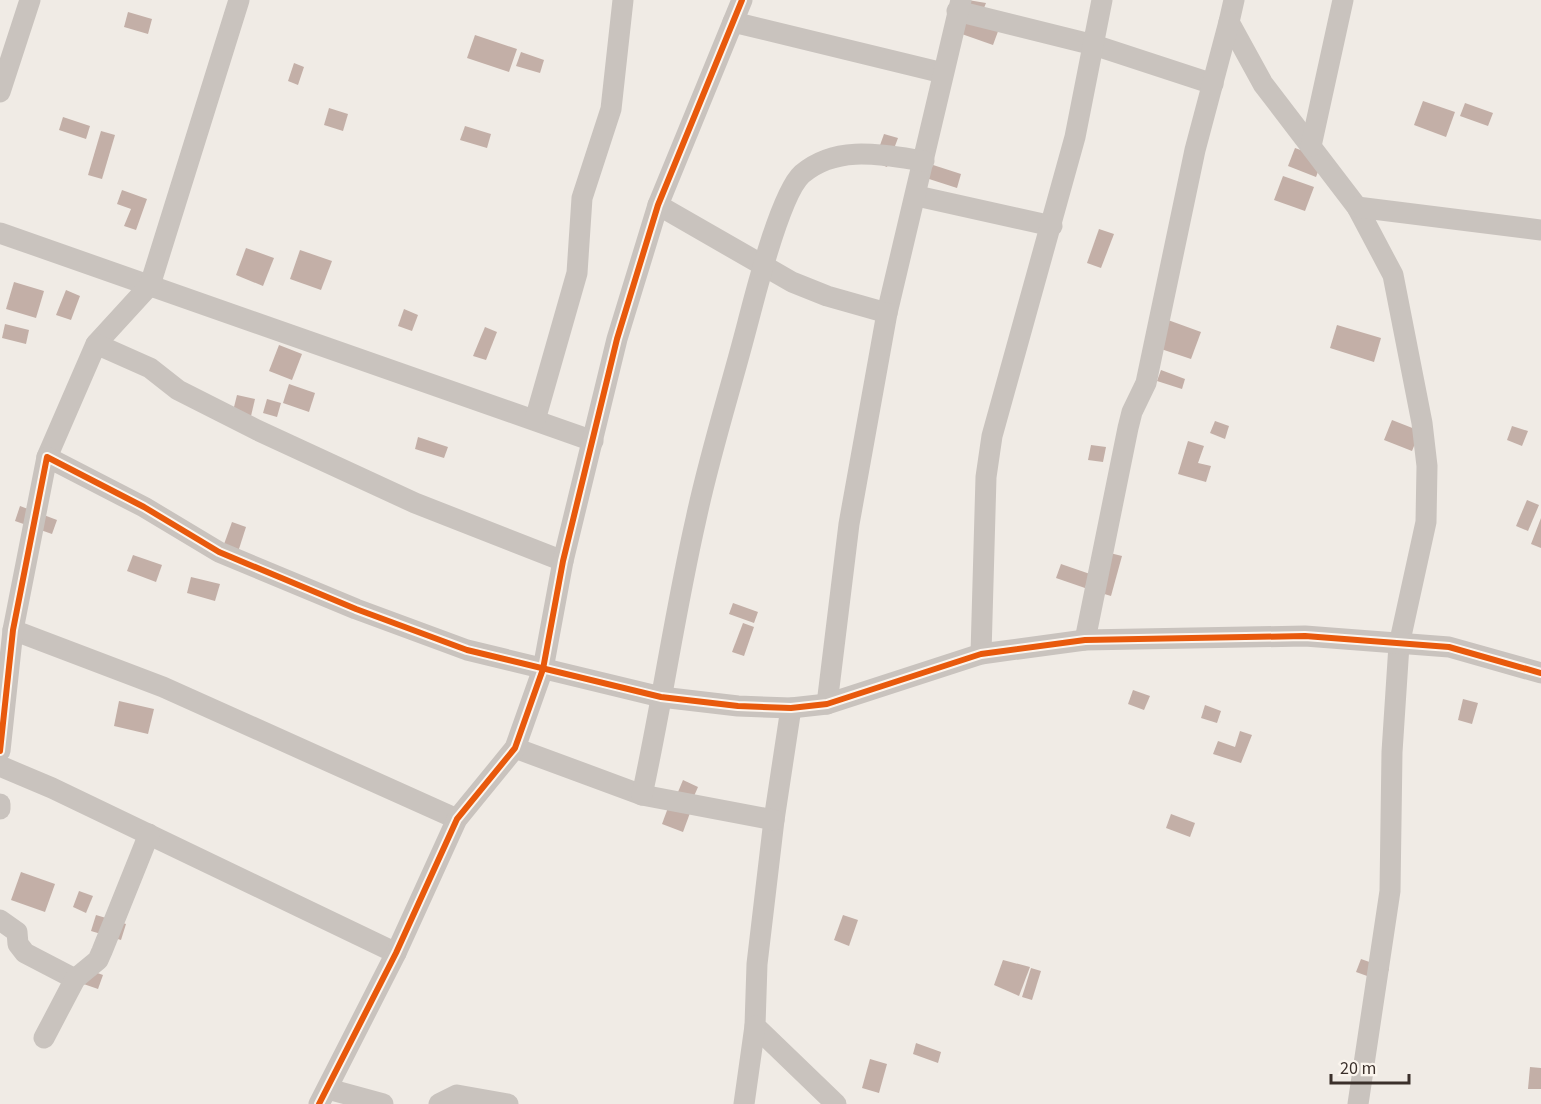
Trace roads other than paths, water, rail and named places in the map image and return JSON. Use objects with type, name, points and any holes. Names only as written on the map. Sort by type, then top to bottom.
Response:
[{"type":"street","points":[[0,92],[30,0]]},
{"type":"street","points":[[0,751],[13,630],[47,457],[96,344],[150,285],[239,0]]},
{"type":"street","points":[[535,420],[578,273],[582,198],[611,109],[623,0]]},
{"type":"street","points":[[383,1104],[324,1097],[396,953],[457,819],[515,748],[543,669],[563,561],[617,339],[658,205],[742,0]]},
{"type":"street","points":[[981,654],[986,477],[992,436],[1075,137],[1102,0]]},
{"type":"street","points":[[1085,640],[1128,428],[1132,412],[1146,383],[1195,150],[1234,0]]},
{"type":"street","points":[[1311,146],[1343,0]]},
{"type":"street","points":[[827,704],[849,524],[887,313],[959,5],[1094,45],[1213,84]]},
{"type":"street","points":[[734,22],[943,73]]},
{"type":"street","points":[[1229,22],[1263,84],[1358,207],[1393,274],[1422,423],[1426,466],[1426,522],[1400,645],[1392,752],[1390,891],[1358,1104]]},
{"type":"street","points":[[642,795],[696,518],[763,265],[793,185],[803,174],[846,155],[857,153],[924,161]]},
{"type":"street","points":[[916,196],[1052,226]]},
{"type":"street","points":[[658,205],[763,265],[774,274],[827,296],[887,313]]},
{"type":"street","points":[[1358,207],[1541,230]]},
{"type":"street","points":[[0,232],[593,441]]},
{"type":"street","points":[[96,344],[150,368],[185,394],[257,430],[415,503],[563,561]]},
{"type":"street","points":[[47,457],[144,507],[219,552],[356,609],[467,650],[661,697],[738,706],[791,708],[827,704],[981,654],[1085,640],[1305,636],[1449,647],[1541,673]]},
{"type":"street","points":[[13,630],[174,692],[457,819]]},
{"type":"street","points":[[744,1104],[755,1026],[757,964],[774,820],[791,708]]},
{"type":"street","points":[[515,748],[642,795],[774,820]]},
{"type":"street","points":[[0,766],[149,834],[396,953]]},
{"type":"street","points":[[44,1038],[75,979],[98,960],[149,834]]},
{"type":"street","points":[[0,920],[17,932],[18,944],[24,953],[75,979]]},
{"type":"street","points":[[755,1026],[836,1104]]},
{"type":"street","points":[[439,1104],[458,1095],[508,1104]]}]
